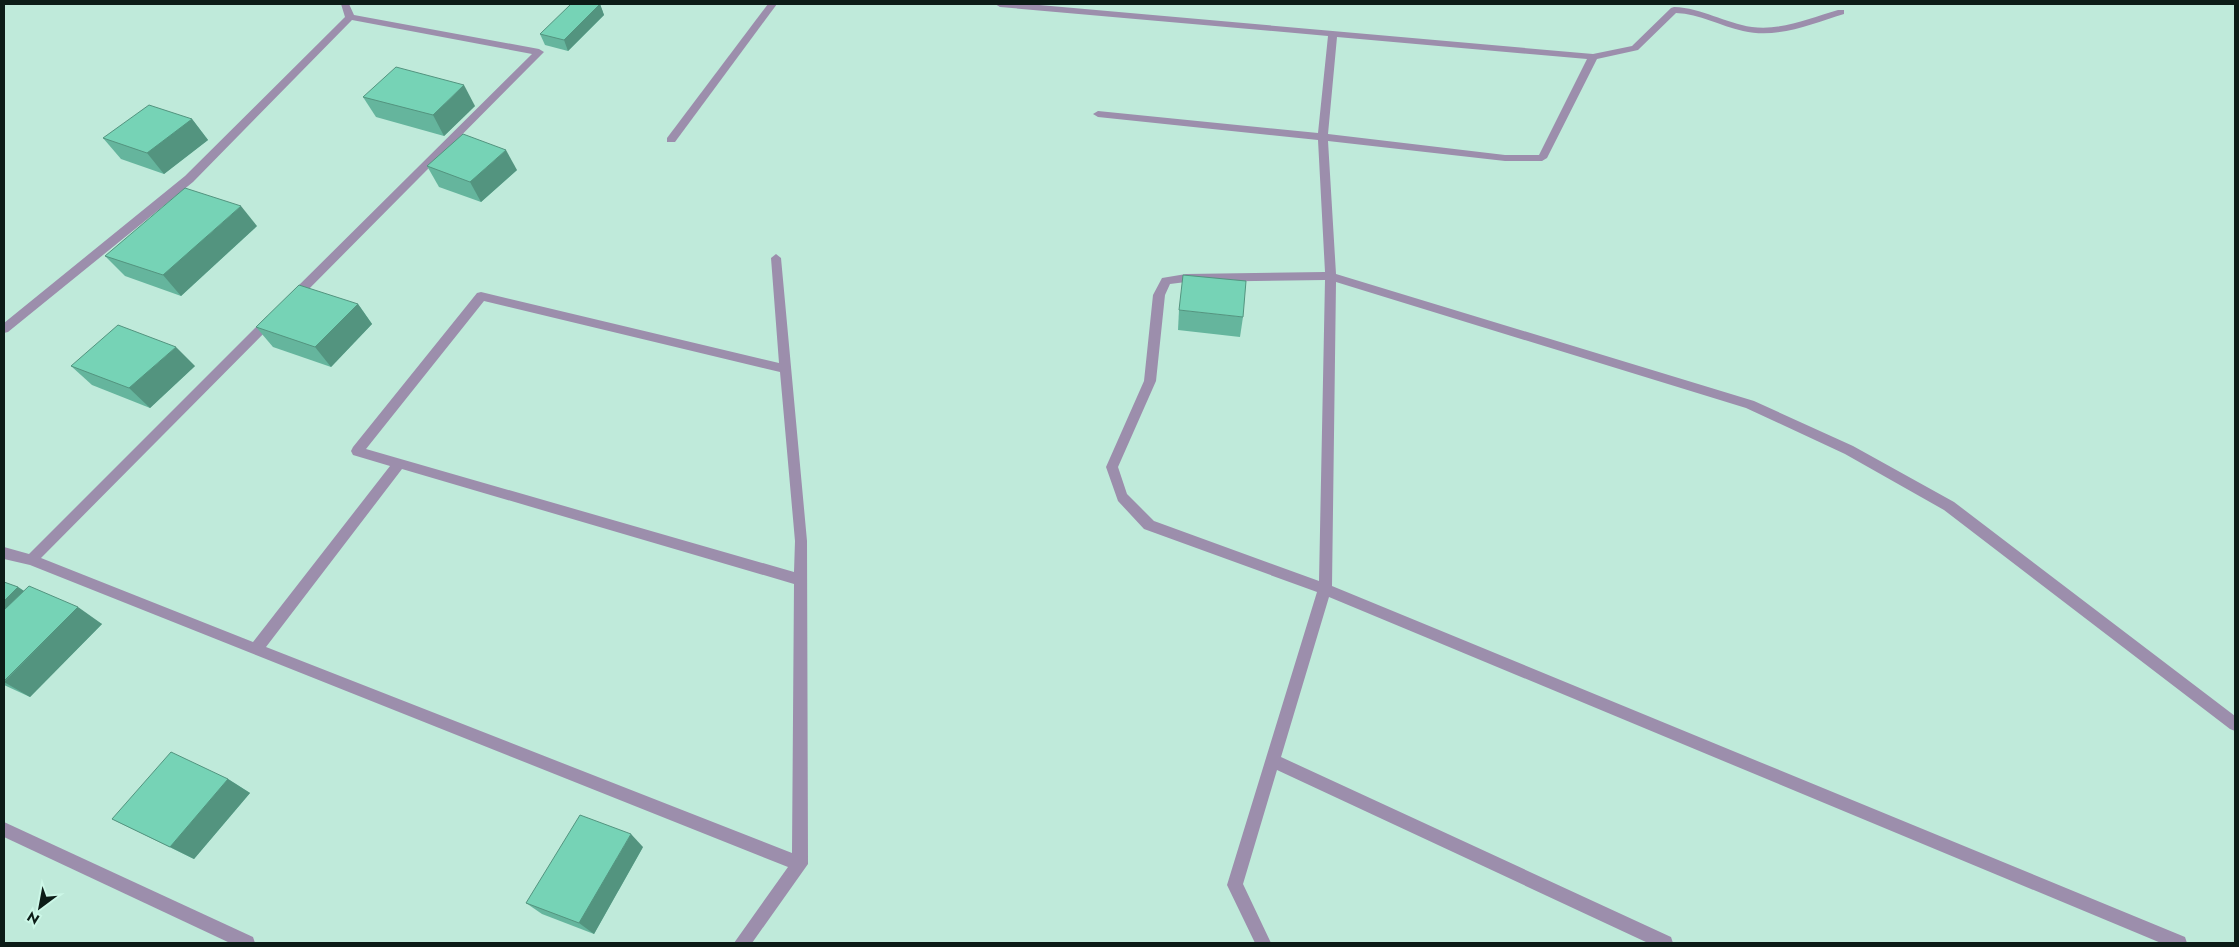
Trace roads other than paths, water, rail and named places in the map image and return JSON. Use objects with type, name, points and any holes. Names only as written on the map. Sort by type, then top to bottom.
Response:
[{"type":"street","points":[[345,4],[350,17]]},
{"type":"street","points":[[671,140],[772,4]]},
{"type":"street","points":[[1000,4],[1593,57],[1635,48],[1674,10],[1691,9],[1750,30],[1778,31],[1841,12]]},
{"type":"street","points":[[32,560],[539,52],[350,17]]},
{"type":"street","points":[[4,329],[189,180],[350,17]]},
{"type":"street","points":[[1263,943],[1235,885],[1325,590],[1332,276],[1323,136],[1333,34]]},
{"type":"street","points":[[1098,114],[1323,136],[1505,158],[1542,158],[1593,57]]},
{"type":"street","points":[[742,943],[800,864],[801,541],[776,258]]},
{"type":"street","points":[[2179,943],[1325,590],[1149,526],[1122,497],[1112,467],[1150,381],[1158,294],[1166,280],[1186,278],[1332,276],[1750,404],[1849,450],[1949,506],[2235,724]]},
{"type":"street","points":[[786,368],[481,296],[357,451],[801,580]]},
{"type":"street","points":[[256,648],[399,463]]},
{"type":"street","points":[[4,553],[32,560],[800,864]]},
{"type":"street","points":[[1272,760],[1665,943]]},
{"type":"street","points":[[4,830],[247,943]]}]
